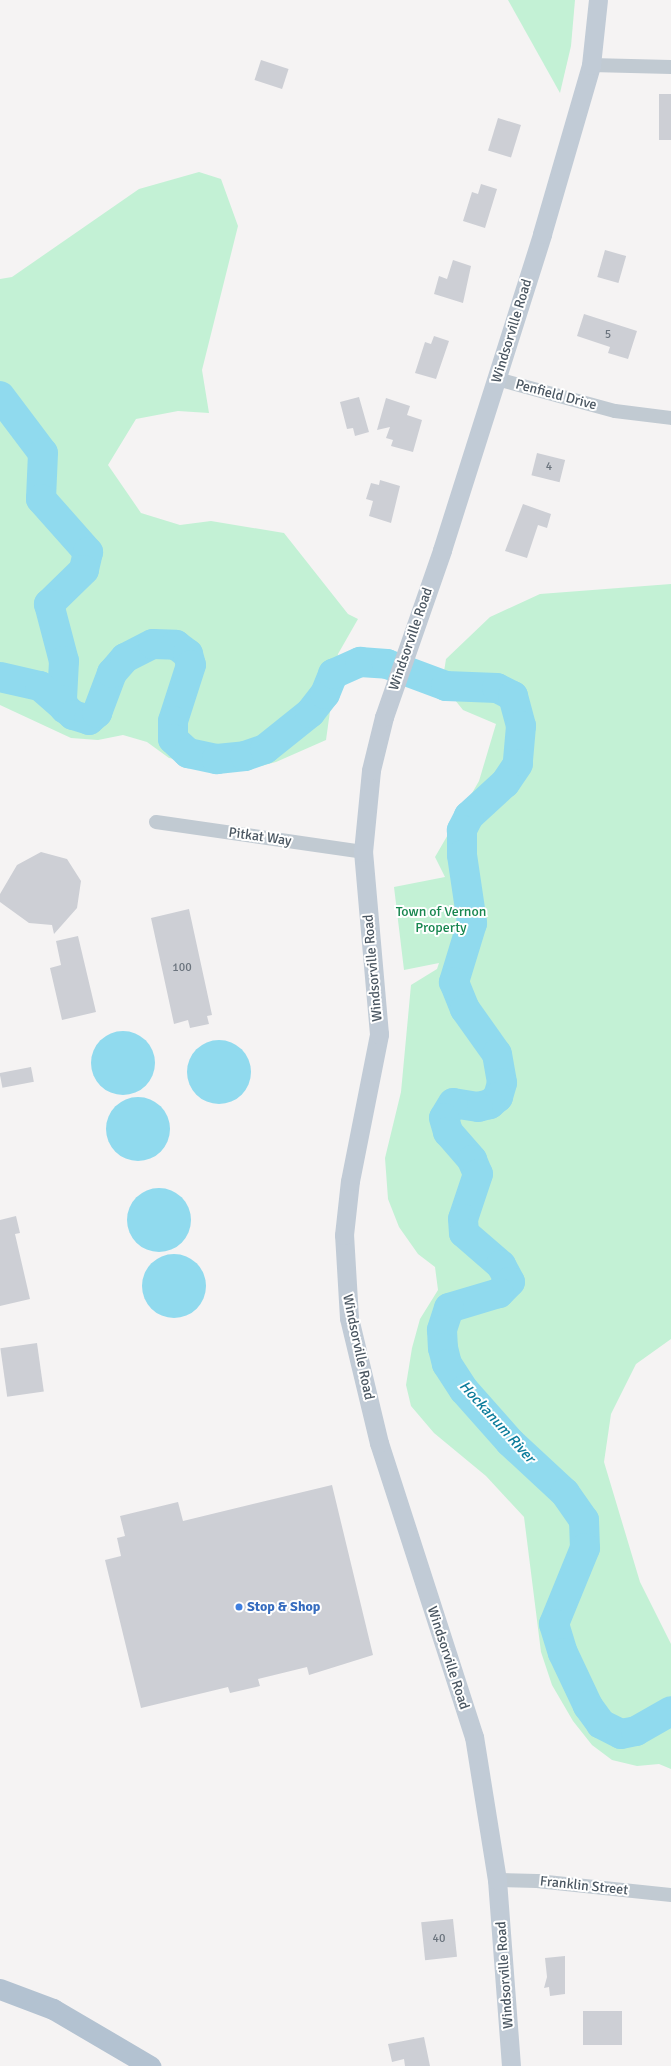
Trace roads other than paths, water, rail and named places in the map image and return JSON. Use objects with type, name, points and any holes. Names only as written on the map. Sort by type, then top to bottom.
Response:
[{"type":"main road","name":"Windsorville Road","points":[[511,2066],[497,1880],[474,1737],[378,1443],[345,1291],[344,1235],[350,1181],[379,1034],[363,852],[371,770],[394,687],[497,379],[591,65],[598,0]]},
{"type":"main road","points":[[0,1989],[53,2008],[150,2066]]},
{"type":"street","points":[[591,65],[671,67]]},
{"type":"street","name":"Penfield Drive","points":[[497,379],[615,411],[671,418]]},
{"type":"street","name":"Pitkat Way","points":[[156,822],[363,852]]},
{"type":"street","name":"Franklin Street","points":[[497,1880],[537,1881],[671,1895]]},
{"type":"water","points":[[123,1031],[141,1037],[149,1045],[155,1063],[149,1081],[141,1089],[123,1095],[105,1089],[97,1081],[91,1063],[97,1045],[105,1037]]},
{"type":"water","points":[[219,1040],[231,1043],[242,1049],[248,1060],[251,1072],[248,1084],[242,1095],[231,1101],[219,1104],[207,1101],[196,1095],[190,1084],[187,1072],[190,1060],[196,1049],[207,1043]]},
{"type":"water","points":[[138,1097],[150,1100],[161,1106],[167,1117],[170,1129],[167,1141],[161,1152],[150,1158],[138,1161],[126,1158],[115,1152],[109,1141],[106,1129],[109,1117],[115,1106],[126,1100]]},
{"type":"water","points":[[159,1188],[171,1191],[182,1197],[188,1208],[191,1220],[188,1232],[182,1243],[171,1249],[159,1252],[147,1249],[136,1243],[130,1232],[127,1220],[130,1208],[136,1197],[147,1191]]},
{"type":"water","points":[[174,1254],[192,1260],[200,1268],[206,1286],[200,1304],[192,1312],[174,1318],[156,1312],[148,1304],[142,1286],[148,1268],[156,1260]]},
{"type":"waterway","name":"Hockanum River","points":[[0,396],[43,453],[41,499],[88,552],[84,570],[49,604],[64,661],[62,700],[65,709]]},
{"type":"waterway","name":"Hockanum River","points":[[0,677],[40,686],[73,715],[89,720],[97,713],[112,673],[125,658],[153,644],[176,645],[188,654],[191,665],[173,721],[173,739],[188,753],[217,759],[245,756],[265,749],[310,713],[325,694],[333,674],[360,662],[387,664],[446,686],[497,688],[513,696],[521,726],[518,764],[505,783],[469,816],[462,830],[462,855],[472,923],[454,982],[465,1009],[497,1054],[502,1083],[498,1097],[490,1104],[478,1107],[453,1103],[444,1118],[448,1132],[472,1160],[478,1174],[463,1219],[464,1233],[501,1265],[510,1282],[499,1293],[449,1308],[442,1330],[443,1348],[447,1364],[464,1390],[510,1442],[565,1493],[584,1520],[585,1548],[554,1624],[563,1653],[588,1706],[601,1724],[621,1734],[636,1731],[671,1711]]},
{"type":"place","name":"Stop & Shop","points":[[239,1607]]},
{"type":"park label","name":"Town of Vernon Property","points":[[441,920]]}]
